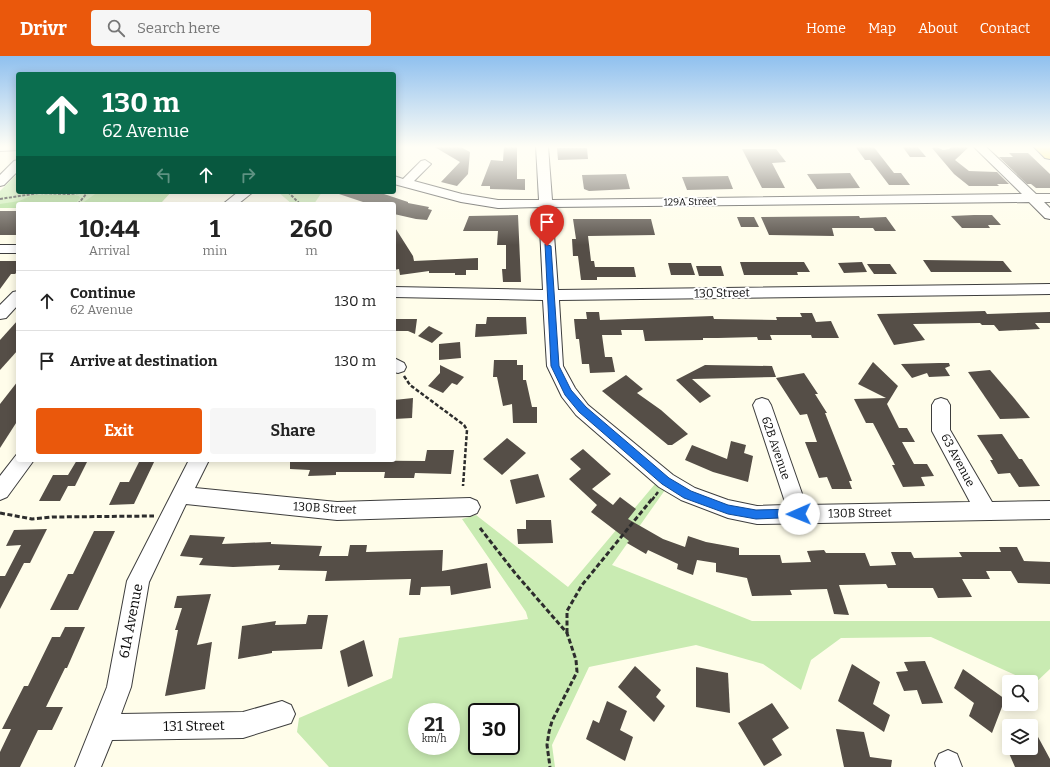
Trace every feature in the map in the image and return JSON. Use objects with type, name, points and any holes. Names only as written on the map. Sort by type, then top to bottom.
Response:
[{"type":"street","name":"130B Street","points":[[544,179],[555,366],[568,392],[582,410],[666,481],[688,494],[728,509],[756,514],[1050,510]]},
{"type":"street","points":[[1013,179],[1050,215]]},
{"type":"street","name":"129A Street","points":[[400,182],[461,198],[498,204],[1050,198]]},
{"type":"street","points":[[232,202],[244,194]]},
{"type":"street","points":[[0,249],[16,249]]},
{"type":"street","name":"130 Street","points":[[396,292],[550,294],[1050,289]]},
{"type":"street","points":[[0,314],[16,298]]},
{"type":"street","name":"62B Avenue","points":[[762,405],[799,514]]},
{"type":"street","name":"63 Avenue","points":[[941,405],[941,431],[986,512]]},
{"type":"street","points":[[0,491],[22,462]]},
{"type":"street","name":"61A Avenue","points":[[88,767],[119,686],[138,581],[198,462]]},
{"type":"street","name":"130B Street","points":[[180,495],[337,510],[470,507]]},
{"type":"street","name":"131 Street","points":[[104,727],[243,725],[282,714]]},
{"type":"path","points":[[0,199],[32,194]]},
{"type":"path","points":[[80,202],[86,194]]},
{"type":"path","points":[[290,194],[298,202]]},
{"type":"path","points":[[396,365],[410,385],[464,425],[467,430],[463,486]]},
{"type":"path","points":[[550,767],[547,745],[552,721],[577,672],[576,660],[567,633],[567,611],[582,585],[660,488]]},
{"type":"path","points":[[0,513],[32,519],[52,517],[158,516]]},
{"type":"path","points":[[480,528],[515,573],[567,633]]},
{"type":"green space","points":[[12,179],[16,179],[16,194],[169,194],[162,202],[16,202],[16,208],[0,208],[0,191]]},
{"type":"green space","points":[[95,194],[169,194],[162,202],[84,202]]},
{"type":"green space","points":[[280,194],[321,194],[315,202],[290,202]]},
{"type":"green space","points":[[33,195],[74,195],[79,196],[80,198],[77,202],[16,202],[16,208],[0,208],[0,204],[19,201]]},
{"type":"green space","points":[[655,484],[665,490],[612,565],[752,621],[1050,621],[1050,669],[1038,680],[1038,675],[1015,675],[931,637],[841,638],[811,660],[801,690],[763,664],[696,645],[589,667],[552,745],[555,767],[329,767],[297,732],[299,718],[392,678],[399,638],[528,619],[526,612],[462,519],[476,515],[568,587]]},
{"type":"building","points":[[444,179],[463,179],[457,186],[441,182]]},
{"type":"building","points":[[484,179],[525,179],[525,190],[490,189],[490,186],[481,186]]},
{"type":"building","points":[[583,179],[627,179],[630,189],[589,191],[584,189]]},
{"type":"building","points":[[683,179],[729,179],[733,189],[687,190]]},
{"type":"building","points":[[757,179],[780,179],[785,188],[762,188]]},
{"type":"building","points":[[810,179],[854,179],[860,188],[817,189]]},
{"type":"building","points":[[885,179],[906,179],[910,185],[889,185]]},
{"type":"building","points":[[960,179],[1004,179],[1009,184],[997,184],[999,186],[969,186]]},
{"type":"building","points":[[1022,179],[1050,179],[1050,188],[1036,188],[1031,184],[1027,184]]},
{"type":"building","points":[[339,194],[384,194],[408,203],[429,207],[428,209],[432,210],[427,220],[416,219],[396,214],[396,202],[363,202]]},
{"type":"building","points":[[0,211],[16,211],[16,235],[0,235]]},
{"type":"building","points":[[518,215],[521,282],[503,282],[502,269],[506,269],[506,245],[497,245],[498,231],[463,231],[469,216]]},
{"type":"building","points":[[992,215],[1001,225],[988,225],[990,228],[962,228],[951,216]]},
{"type":"building","points":[[859,216],[860,218],[886,217],[896,231],[875,231],[873,228],[832,228],[834,236],[769,235],[761,217]]},
{"type":"building","points":[[737,217],[754,217],[759,227],[741,227]]},
{"type":"building","points":[[573,219],[651,219],[655,235],[588,236],[591,261],[594,261],[595,267],[634,267],[636,277],[597,277],[597,280],[581,280],[578,256],[573,256],[572,239],[576,239]]},
{"type":"building","points":[[396,229],[413,256],[414,261],[478,258],[478,270],[466,270],[466,275],[455,275],[455,273],[429,273],[429,271],[400,275],[399,269],[396,270]]},
{"type":"building","points":[[923,260],[1003,261],[1012,272],[931,272]]},
{"type":"building","points":[[0,261],[16,261],[16,273],[11,274],[0,289]]},
{"type":"building","points":[[740,262],[804,262],[810,272],[797,272],[798,275],[744,275]]},
{"type":"building","points":[[862,262],[867,272],[844,273],[838,263]]},
{"type":"building","points":[[668,263],[691,263],[695,275],[671,275]]},
{"type":"building","points":[[867,264],[890,264],[897,274],[874,274]]},
{"type":"building","points":[[696,266],[721,266],[724,276],[699,276]]},
{"type":"building","points":[[985,311],[987,314],[1050,312],[1050,323],[1035,323],[1040,329],[999,331],[994,325],[982,325],[980,323],[913,324],[925,340],[894,345],[877,314]]},
{"type":"building","points":[[586,312],[599,312],[600,320],[713,316],[714,319],[777,320],[776,317],[802,317],[800,313],[812,313],[816,322],[831,321],[839,338],[812,338],[811,335],[770,335],[772,340],[758,340],[757,337],[645,341],[643,330],[621,330],[622,335],[602,335],[605,357],[612,357],[615,372],[590,373],[589,364],[582,364],[579,339],[576,339],[574,319],[587,319]]},
{"type":"building","points":[[487,317],[526,317],[527,334],[475,337],[476,324],[486,324]]},
{"type":"building","points":[[396,319],[417,319],[415,334],[408,331],[396,331]]},
{"type":"building","points":[[16,322],[16,352],[0,370],[0,340]]},
{"type":"building","points":[[429,326],[443,333],[432,343],[418,336]]},
{"type":"building","points":[[460,342],[461,358],[439,360],[439,344]]},
{"type":"building","points":[[494,360],[517,360],[517,365],[523,365],[523,380],[526,380],[532,407],[537,407],[537,423],[513,423],[512,404],[503,406],[497,377],[493,377]]},
{"type":"building","points":[[873,362],[898,386],[887,404],[899,428],[907,428],[915,442],[902,442],[914,464],[927,464],[934,476],[921,477],[925,486],[903,487],[892,465],[895,465],[873,423],[866,423],[854,399],[886,398],[858,384]]},
{"type":"building","points":[[949,363],[950,366],[945,368],[950,376],[929,377],[927,373],[912,378],[901,364]]},
{"type":"building","points":[[440,365],[464,377],[457,385],[452,383],[443,393],[428,386],[440,373]]},
{"type":"building","points":[[705,365],[772,366],[776,377],[692,379],[711,396],[700,403],[676,380]]},
{"type":"building","points":[[990,370],[1030,418],[1000,419],[968,372]]},
{"type":"building","points":[[804,373],[818,394],[815,394],[827,413],[825,413],[852,481],[849,481],[852,489],[832,489],[827,477],[819,478],[805,442],[817,442],[807,414],[800,415],[776,378]]},
{"type":"building","points":[[626,375],[643,389],[637,393],[661,410],[688,434],[672,445],[668,445],[602,391]]},
{"type":"building","points":[[16,384],[16,423],[0,448],[0,404]]},
{"type":"building","points":[[413,398],[412,418],[396,419],[396,400]]},
{"type":"building","points":[[1002,434],[1019,459],[1022,459],[1040,486],[1019,487],[1010,473],[998,474],[990,460],[993,460],[977,435]]},
{"type":"building","points":[[507,438],[526,453],[502,475],[483,459]]},
{"type":"building","points":[[731,441],[746,445],[744,453],[753,456],[748,482],[713,472],[685,460],[692,445],[727,459]]},
{"type":"building","points":[[583,449],[611,474],[592,489],[613,505],[620,497],[636,509],[628,519],[663,539],[685,547],[688,536],[706,542],[739,548],[739,555],[780,555],[782,563],[811,562],[807,551],[824,550],[826,553],[865,553],[870,566],[896,565],[891,552],[911,552],[914,558],[962,557],[959,552],[1001,552],[999,547],[1017,547],[1024,561],[1050,562],[1050,584],[1018,583],[1011,571],[986,571],[990,579],[962,579],[972,597],[938,598],[933,588],[888,588],[886,584],[839,585],[849,615],[834,614],[827,589],[790,590],[792,595],[752,596],[747,578],[716,572],[716,563],[697,560],[693,575],[677,569],[678,564],[648,550],[646,554],[627,543],[629,541],[591,512],[597,505],[569,479],[581,469],[570,459]]},
{"type":"building","points":[[427,450],[454,450],[451,474],[415,473],[414,478],[384,478],[385,472],[336,472],[336,475],[308,476],[310,470],[290,469],[290,462],[425,461]]},
{"type":"building","points":[[76,462],[87,462],[75,486],[68,486],[60,501],[39,501],[53,475],[68,475]]},
{"type":"building","points":[[139,462],[154,462],[134,504],[109,505],[120,482],[129,482]]},
{"type":"building","points":[[538,474],[545,497],[516,504],[510,480]]},
{"type":"building","points":[[526,520],[551,520],[553,543],[518,544],[517,529],[526,529]]},
{"type":"building","points":[[47,529],[30,563],[24,563],[0,609],[0,576],[5,576],[21,545],[6,546],[14,530]]},
{"type":"building","points":[[94,531],[115,531],[78,610],[50,610],[68,574],[73,574]]},
{"type":"building","points":[[190,535],[225,537],[222,544],[271,542],[271,544],[322,546],[319,556],[348,556],[350,545],[367,545],[366,552],[443,550],[442,571],[487,563],[491,588],[451,595],[450,586],[421,587],[420,595],[409,595],[411,579],[325,581],[327,571],[278,570],[280,565],[233,567],[199,565],[203,558],[180,556]]},
{"type":"building","points":[[211,594],[197,645],[212,642],[205,689],[165,696],[178,630],[175,630],[182,608],[174,608],[177,596]]},
{"type":"building","points":[[308,615],[328,615],[322,649],[272,651],[272,653],[238,659],[242,626],[276,621],[275,625],[306,624]]},
{"type":"building","points":[[65,627],[85,627],[67,668],[65,668],[46,707],[63,707],[52,730],[38,730],[20,767],[0,767],[0,752],[11,729],[2,729],[24,686],[28,686],[52,637],[60,637]]},
{"type":"building","points":[[364,640],[373,676],[348,687],[340,651]]},
{"type":"building","points":[[925,661],[943,703],[922,704],[917,690],[904,691],[896,672],[908,671],[904,662]]},
{"type":"building","points":[[852,664],[880,682],[873,704],[890,715],[884,732],[838,701]]},
{"type":"building","points":[[635,666],[661,690],[656,697],[665,706],[654,722],[618,687]]},
{"type":"building","points":[[696,667],[728,673],[730,713],[696,707]]},
{"type":"building","points":[[963,669],[1002,697],[1002,707],[992,733],[969,716],[974,703],[954,688]]},
{"type":"building","points":[[607,701],[627,711],[620,730],[633,737],[625,761],[586,739],[593,720],[599,723]]},
{"type":"building","points":[[772,703],[789,728],[772,739],[782,755],[764,766],[738,723]]},
{"type":"building","points":[[836,729],[864,732],[870,757],[892,760],[891,767],[844,767]]},
{"type":"building","points":[[1038,737],[1050,759],[1050,767],[1015,767],[1010,755],[1038,755]]},
{"type":"route","points":[[547,246],[555,366],[560,379],[582,410],[666,481],[688,494],[728,509],[756,514],[799,514]]}]
